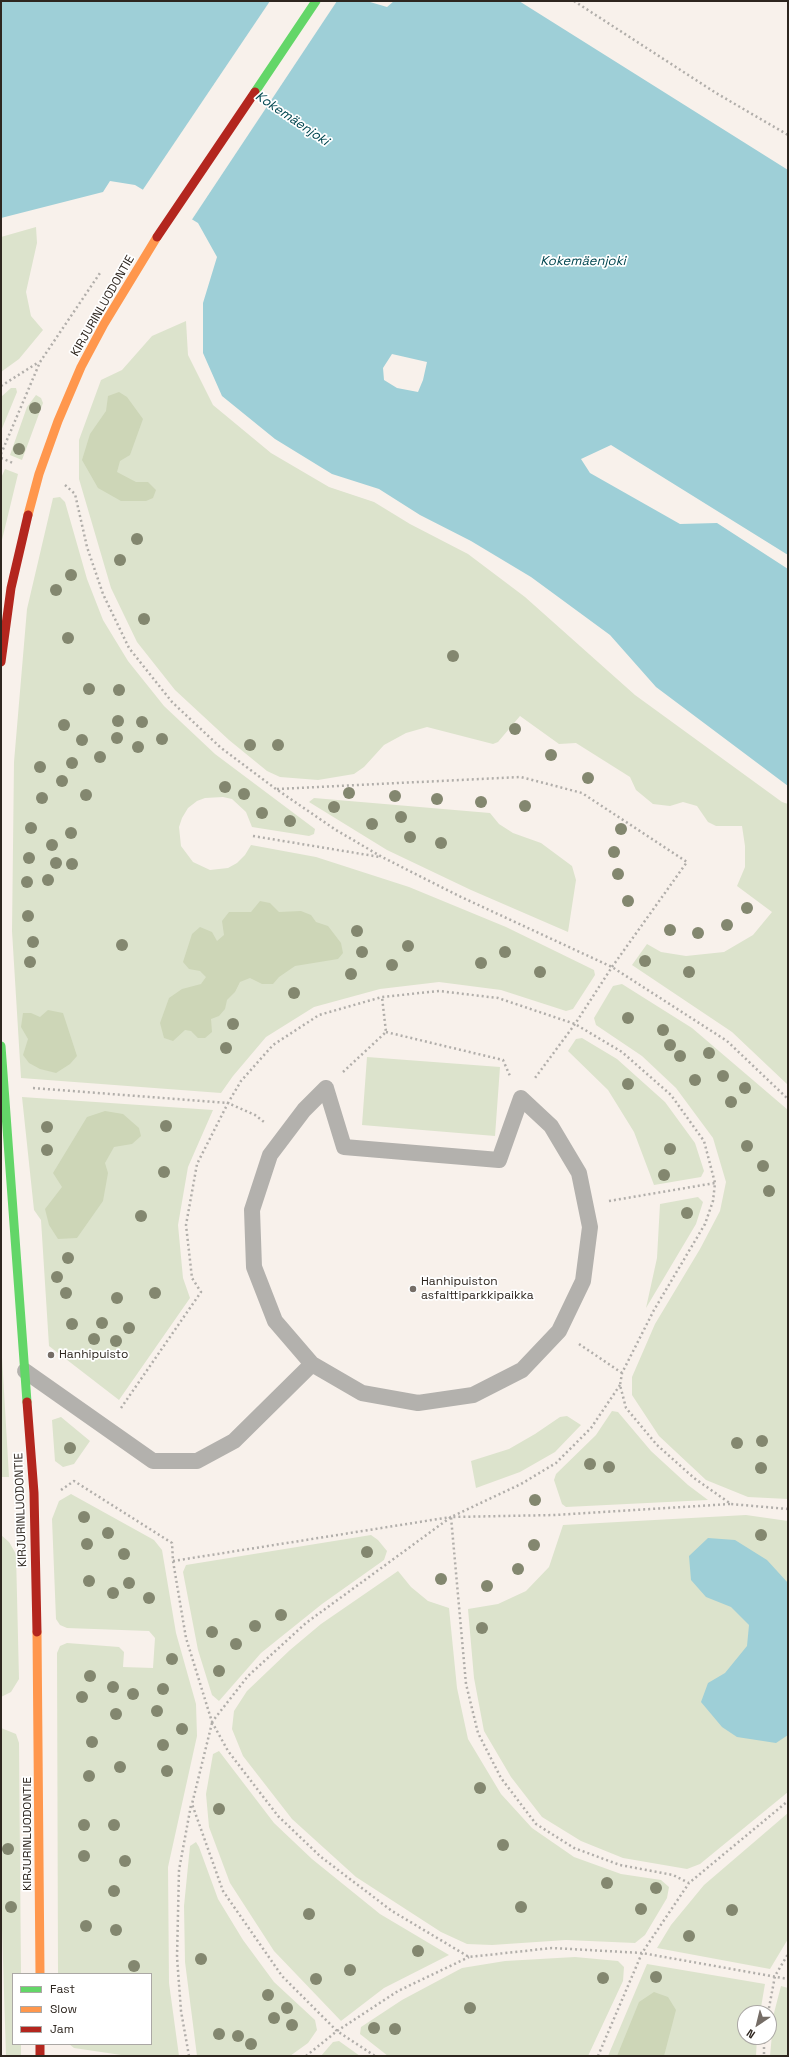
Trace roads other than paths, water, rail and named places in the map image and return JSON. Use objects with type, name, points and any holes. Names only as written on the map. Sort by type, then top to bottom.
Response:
[{"type":"street","name":"KIRJURINLUODONTIE","points":[[1,662],[11,588],[25,525],[39,474],[58,421],[81,367],[104,324],[155,240],[316,1]]},
{"type":"street","name":"KIRJURINLUODONTIE","points":[[1,1046],[34,1493],[39,1709],[40,1973]]},
{"type":"street","points":[[40,2045],[40,2056]]},
{"type":"lane","points":[[326,1088],[344,1147],[499,1160],[521,1098],[551,1126],[579,1173],[590,1227],[583,1281],[559,1331],[522,1370],[473,1395],[418,1403],[362,1393],[312,1364],[275,1321],[254,1267],[252,1210],[270,1155],[304,1110],[326,1088]]},
{"type":"lane","points":[[25,1371],[153,1460],[197,1461],[234,1441],[312,1364]]},
{"type":"water","name":"Kokemäenjoki","points":[[1,1],[353,1],[370,2],[387,7],[394,1],[519,1],[788,170],[788,555],[611,445],[581,459],[590,473],[680,524],[717,523],[788,569],[788,786],[656,687],[610,635],[531,577],[471,541],[420,515],[379,489],[332,474],[275,439],[222,396],[203,353],[203,303],[217,257],[198,223],[135,185],[110,181],[103,192],[1,218]],"holes":[[[392,354],[427,362],[423,380],[418,392],[397,388],[384,380],[383,368]]]},
{"type":"water","points":[[708,1538],[735,1540],[767,1560],[788,1583],[788,1735],[776,1743],[737,1737],[722,1727],[701,1702],[708,1683],[725,1673],[747,1646],[749,1625],[731,1607],[706,1597],[691,1580],[689,1556]]},
{"type":"place","name":"Hanhipuiston asfalttiparkkipaikka","points":[[413,1289]]},
{"type":"place","name":"Hanhipuisto","points":[[51,1355]]}]
